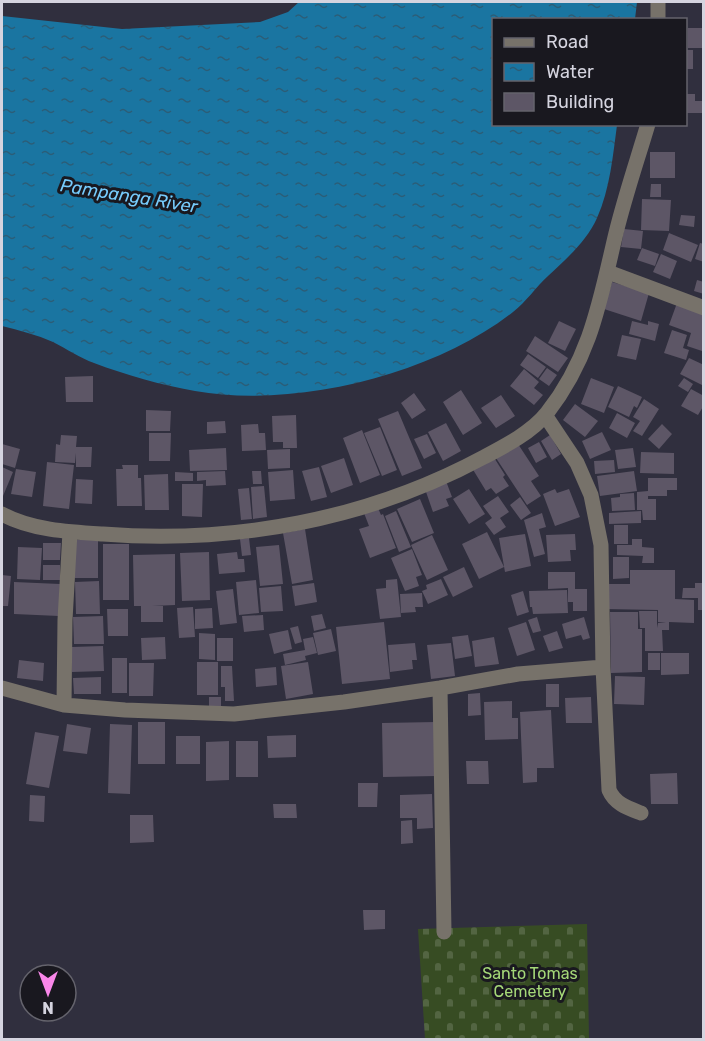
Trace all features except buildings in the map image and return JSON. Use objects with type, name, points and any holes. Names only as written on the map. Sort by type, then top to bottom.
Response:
[{"type":"street","points":[[658,2],[658,18]]},
{"type":"street","points":[[2,514],[16,522],[70,532],[124,536],[204,535],[302,524],[356,510],[455,473],[522,434],[545,415],[574,373],[584,352],[608,272],[624,202],[647,126]]},
{"type":"street","points":[[608,272],[704,308]]},
{"type":"street","points":[[545,415],[577,463],[591,495],[601,545],[603,667],[609,790],[612,798],[620,804],[641,813]]},
{"type":"street","points":[[64,705],[65,620],[70,532]]},
{"type":"street","points":[[2,688],[64,705],[234,714],[344,702],[518,674],[603,667]]},
{"type":"street","points":[[440,688],[444,932]]},
{"type":"green space","name":"Santo Tomas Cemetery","points":[[587,924],[589,1039],[425,1039],[418,929]]},
{"type":"water","name":"Pampanga River","points":[[299,2],[637,2],[635,18],[492,18],[492,126],[617,126],[605,195],[597,218],[582,242],[518,308],[480,334],[443,353],[403,369],[361,382],[318,391],[275,395],[234,395],[182,389],[106,367],[84,359],[47,339],[2,326],[2,16],[122,29],[260,22],[288,12]]}]
